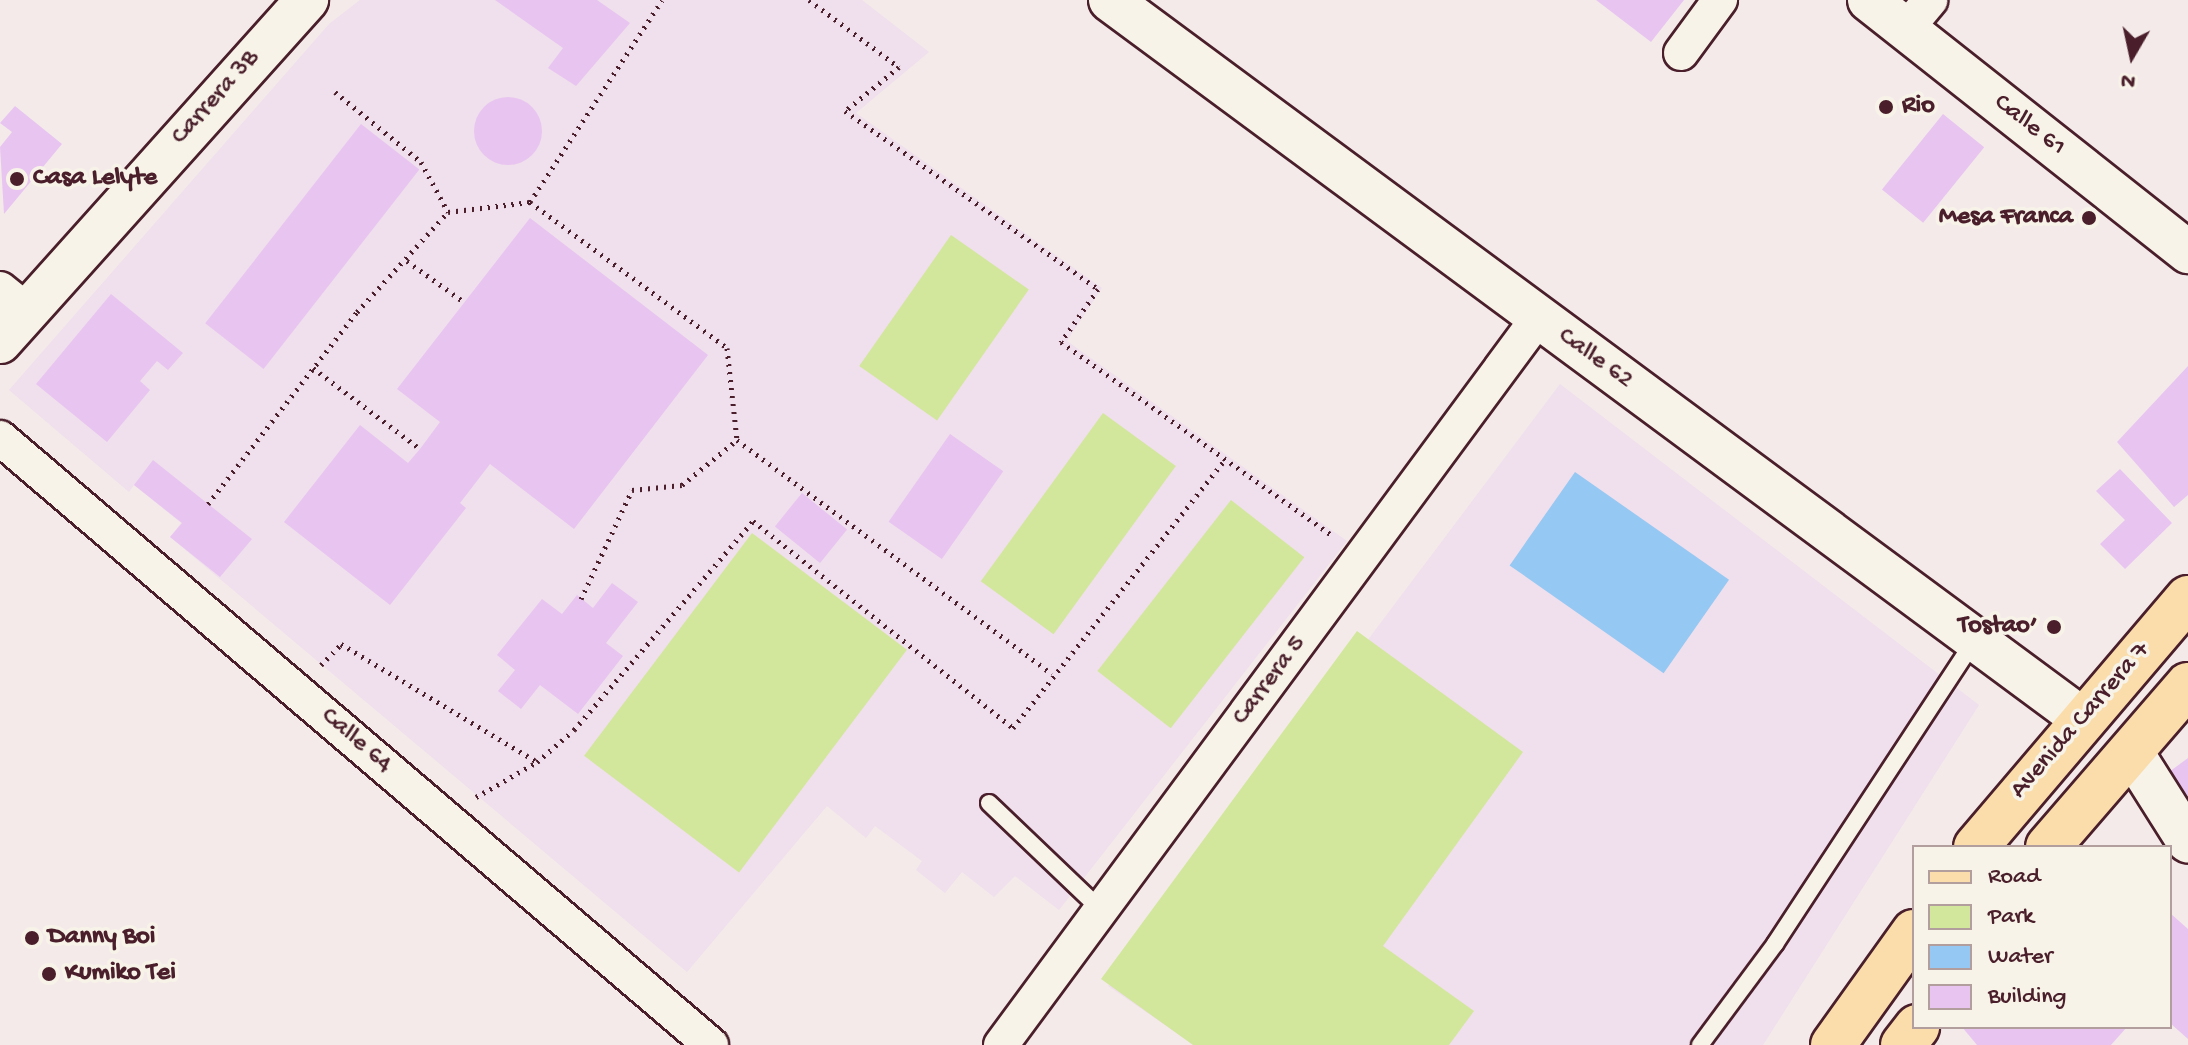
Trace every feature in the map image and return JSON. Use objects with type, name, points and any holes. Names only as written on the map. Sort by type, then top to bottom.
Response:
[{"type":"main road","name":"Avenida Carrera 7","points":[[1978,845],[2081,718],[2188,598]]},
{"type":"main road","points":[[2050,845],[2188,685]]},
{"type":"main road","points":[[1833,1045],[1912,935]]},
{"type":"main road","points":[[1903,1045],[1915,1029]]},
{"type":"street","name":"Carrera 3B","points":[[0,342],[14,300],[307,0]]},
{"type":"street","name":"Calle 62","points":[[1110,0],[2081,718]]},
{"type":"street","points":[[1681,53],[1720,0]]},
{"type":"street","name":"Calle 61","points":[[1869,0],[1918,15],[2188,252]]},
{"type":"street","name":"Carrera 5","points":[[1001,1045],[1539,317]]},
{"type":"street","name":"Calle 64","points":[[0,438],[711,1045]]},
{"type":"street","points":[[2131,751],[2188,841]]},
{"type":"lane","points":[[1700,1045],[1775,944],[1975,639]]},
{"type":"lane","points":[[989,803],[1101,910]]},
{"type":"path","points":[[530,202],[662,0]]},
{"type":"path","points":[[809,0],[899,67],[845,111],[1098,289],[1061,342],[1224,461],[1363,556]]},
{"type":"path","points":[[335,92],[421,162],[448,212]]},
{"type":"path","points":[[208,504],[313,368],[448,212],[530,202],[727,348],[737,440],[1052,674]]},
{"type":"path","points":[[407,261],[464,302]]},
{"type":"path","points":[[313,368],[420,449]]},
{"type":"path","points":[[581,599],[632,490],[682,485],[737,440]]},
{"type":"path","points":[[441,815],[537,762],[574,730],[753,521],[1013,728],[1052,674],[1224,461]]},
{"type":"path","points":[[298,692],[341,644],[537,762]]},
{"type":"shaded area","points":[[360,0],[862,0],[929,52],[856,113],[1102,288],[1067,341],[1347,541],[1059,910],[1015,876],[994,897],[962,872],[945,893],[916,870],[922,861],[875,826],[866,838],[827,806],[687,972],[170,537],[181,523],[134,485],[129,492],[9,390],[329,24]]},
{"type":"shaded area","points":[[1560,384],[1979,705],[1763,1045],[1194,1045],[1108,986]]},
{"type":"green space","points":[[951,235],[1029,289],[937,421],[859,366]]},
{"type":"green space","points":[[1103,413],[1176,466],[1054,634],[981,581]]},
{"type":"green space","points":[[1231,500],[1304,557],[1171,728],[1097,671]]},
{"type":"green space","points":[[752,533],[907,650],[739,873],[584,756]]},
{"type":"green space","points":[[1357,631],[1523,752],[1383,946],[1474,1011],[1449,1045],[1193,1045],[1101,979]]},
{"type":"water","points":[[1575,472],[1729,580],[1664,673],[1510,565]]},
{"type":"building","points":[[495,0],[597,0],[630,23],[576,86],[548,68],[563,48]]},
{"type":"building","points":[[1596,0],[1684,0],[1651,42]]},
{"type":"building","points":[[508,97],[532,107],[542,131],[532,155],[508,165],[484,155],[474,131],[484,107]]},
{"type":"building","name":"Casa Lelyte","points":[[15,106],[62,144],[4,214],[0,147],[12,132],[0,123]]},
{"type":"building","points":[[1943,114],[1984,147],[1923,223],[1882,189]]},
{"type":"building","points":[[361,124],[419,170],[264,369],[205,323]]},
{"type":"building","points":[[530,218],[708,355],[574,529],[490,464],[460,503],[466,508],[390,605],[284,522],[360,425],[408,463],[420,449],[440,422],[397,389]]},
{"type":"building","points":[[111,294],[183,353],[168,370],[157,361],[140,381],[150,390],[107,442],[36,384]]},
{"type":"building","points":[[2188,366],[2188,495],[2174,507],[2117,442]]},
{"type":"building","points":[[950,434],[1003,471],[942,559],[889,522]]},
{"type":"building","points":[[153,460],[252,539],[220,577],[170,537],[182,523],[134,485]]},
{"type":"building","points":[[2120,469],[2172,523],[2125,569],[2100,544],[2125,520],[2096,491]]},
{"type":"building","points":[[802,493],[847,530],[820,563],[775,526]]},
{"type":"building","points":[[612,583],[638,602],[606,643],[623,656],[578,714],[540,685],[521,709],[498,691],[515,670],[497,655],[542,599],[562,614],[577,595],[593,608]]},
{"type":"building","points":[[2188,758],[2188,796],[2169,772]]},
{"type":"building","points":[[2172,915],[2188,929],[2188,1039],[2172,1025]]},
{"type":"building","points":[[1964,1029],[2125,1029],[2111,1045],[1977,1045]]},
{"type":"place","name":"Rio","points":[[1886,107]]},
{"type":"place","name":"Casa Lelyte","points":[[17,179]]},
{"type":"place","name":"Mesa Franca","points":[[2089,218]]},
{"type":"place","name":"Tostao’","points":[[2054,627]]},
{"type":"place","name":"Danny Boi","points":[[32,938]]},
{"type":"place","name":"Kumiko Tei","points":[[49,974]]}]
